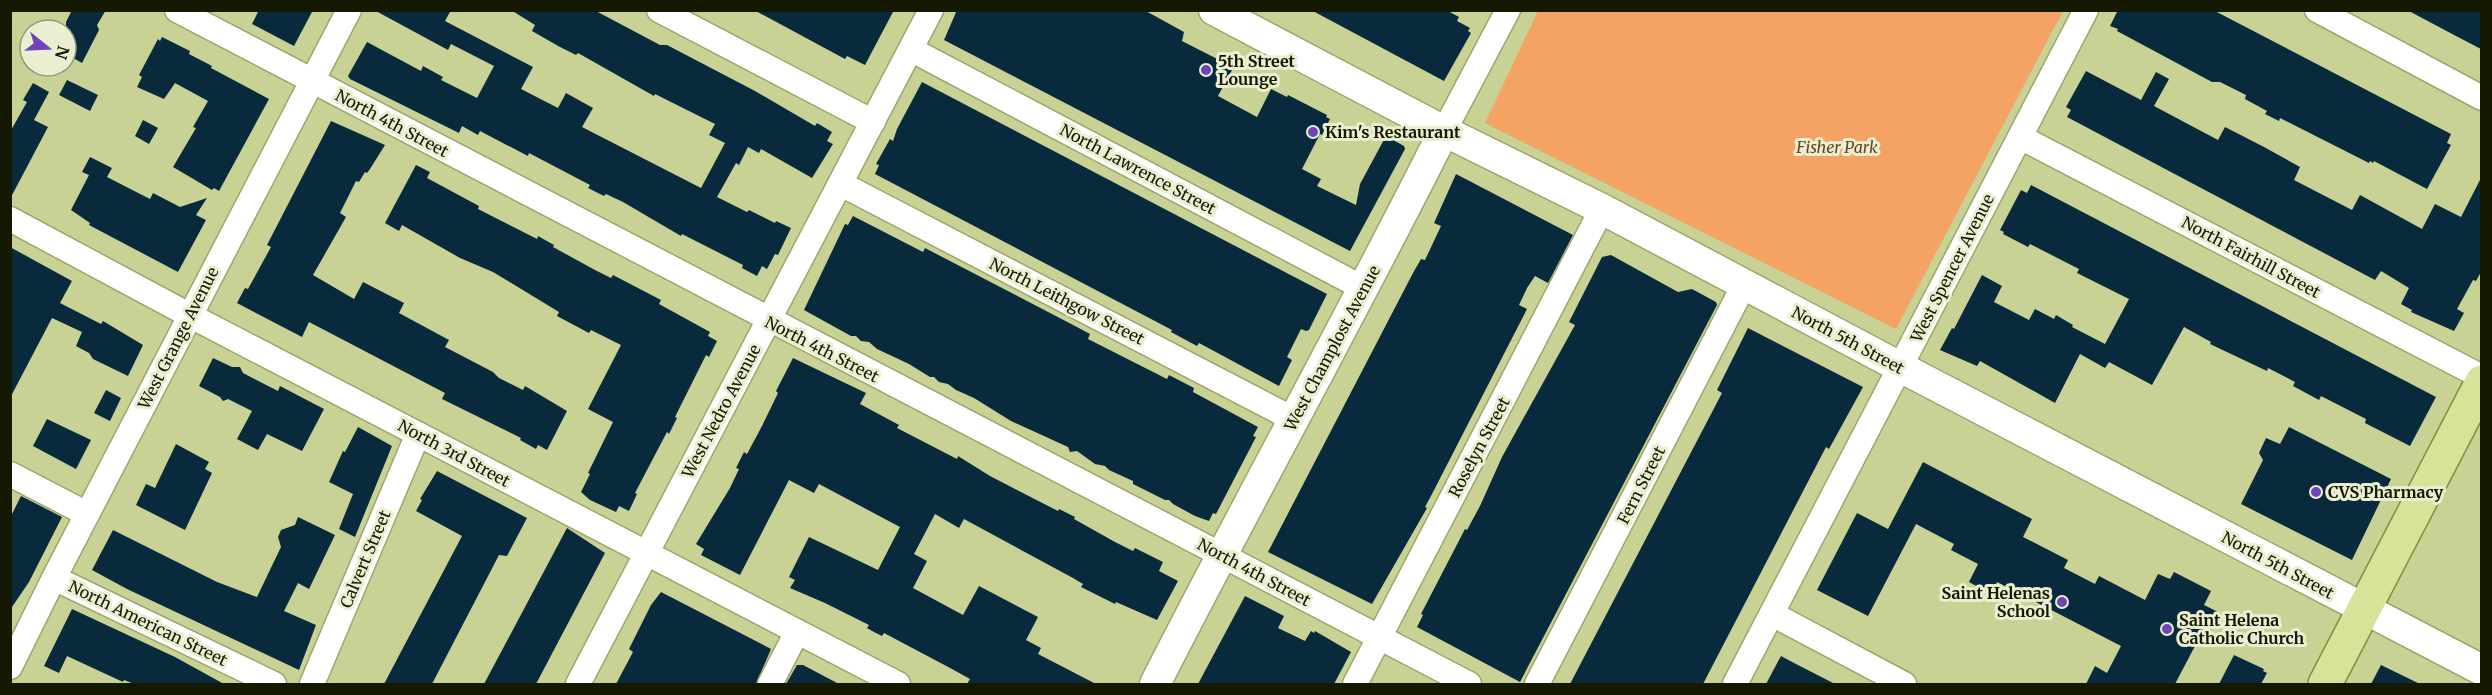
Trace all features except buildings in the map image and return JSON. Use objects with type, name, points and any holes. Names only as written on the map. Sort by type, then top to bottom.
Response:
[{"type":"main road","points":[[2325,684],[2481,382]]},
{"type":"street","name":"North 4th Street","points":[[177,10],[769,321],[1469,684]]},
{"type":"street","name":"West Grange Avenue","points":[[10,667],[189,315],[349,10]]},
{"type":"street","points":[[659,10],[873,122]]},
{"type":"street","name":"West Nedro Avenue","points":[[578,684],[931,10]]},
{"type":"street","name":"West Champlost Avenue","points":[[1155,684],[1221,554],[1364,288],[1508,10]]},
{"type":"street","name":"West Spencer Avenue","points":[[1735,684],[2086,10]]},
{"type":"street","points":[[2317,10],[2481,98]]},
{"type":"street","name":"North 5th Street","points":[[1216,11],[1444,131],[1602,209],[2481,670]]},
{"type":"street","name":"North Lawrence Street","points":[[912,50],[1364,288]]},
{"type":"street","name":"North Fairhill Street","points":[[2020,137],[2481,377]]},
{"type":"street","name":"North Leithgow Street","points":[[841,184],[1293,419]]},
{"type":"street","name":"Roselyn Street","points":[[1355,684],[1602,209]]},
{"type":"street","name":"North 3rd Street","points":[[10,219],[189,315],[898,684]]},
{"type":"street","name":"Fern Street","points":[[1537,684],[1744,285]]},
{"type":"street","name":"Calvert Street","points":[[312,684],[418,434]]},
{"type":"street","points":[[10,474],[87,514]]},
{"type":"street","name":"North American Street","points":[[54,578],[274,684]]},
{"type":"street","points":[[1772,614],[1904,684]]},
{"type":"street","points":[[770,684],[797,632]]},
{"type":"green space","name":"Fisher Park","points":[[1538,10],[2063,11],[1896,329],[1485,123]]},
{"type":"place","name":"5th Street Lounge","points":[[1206,70]]},
{"type":"place","name":"Kim's Restaurant","points":[[1313,132]]},
{"type":"place","name":"CVS Pharmacy","points":[[2316,492]]},
{"type":"place","name":"Saint Helenas School","points":[[2062,602]]},
{"type":"place","name":"Saint Helena Catholic Church","points":[[2167,629]]}]
